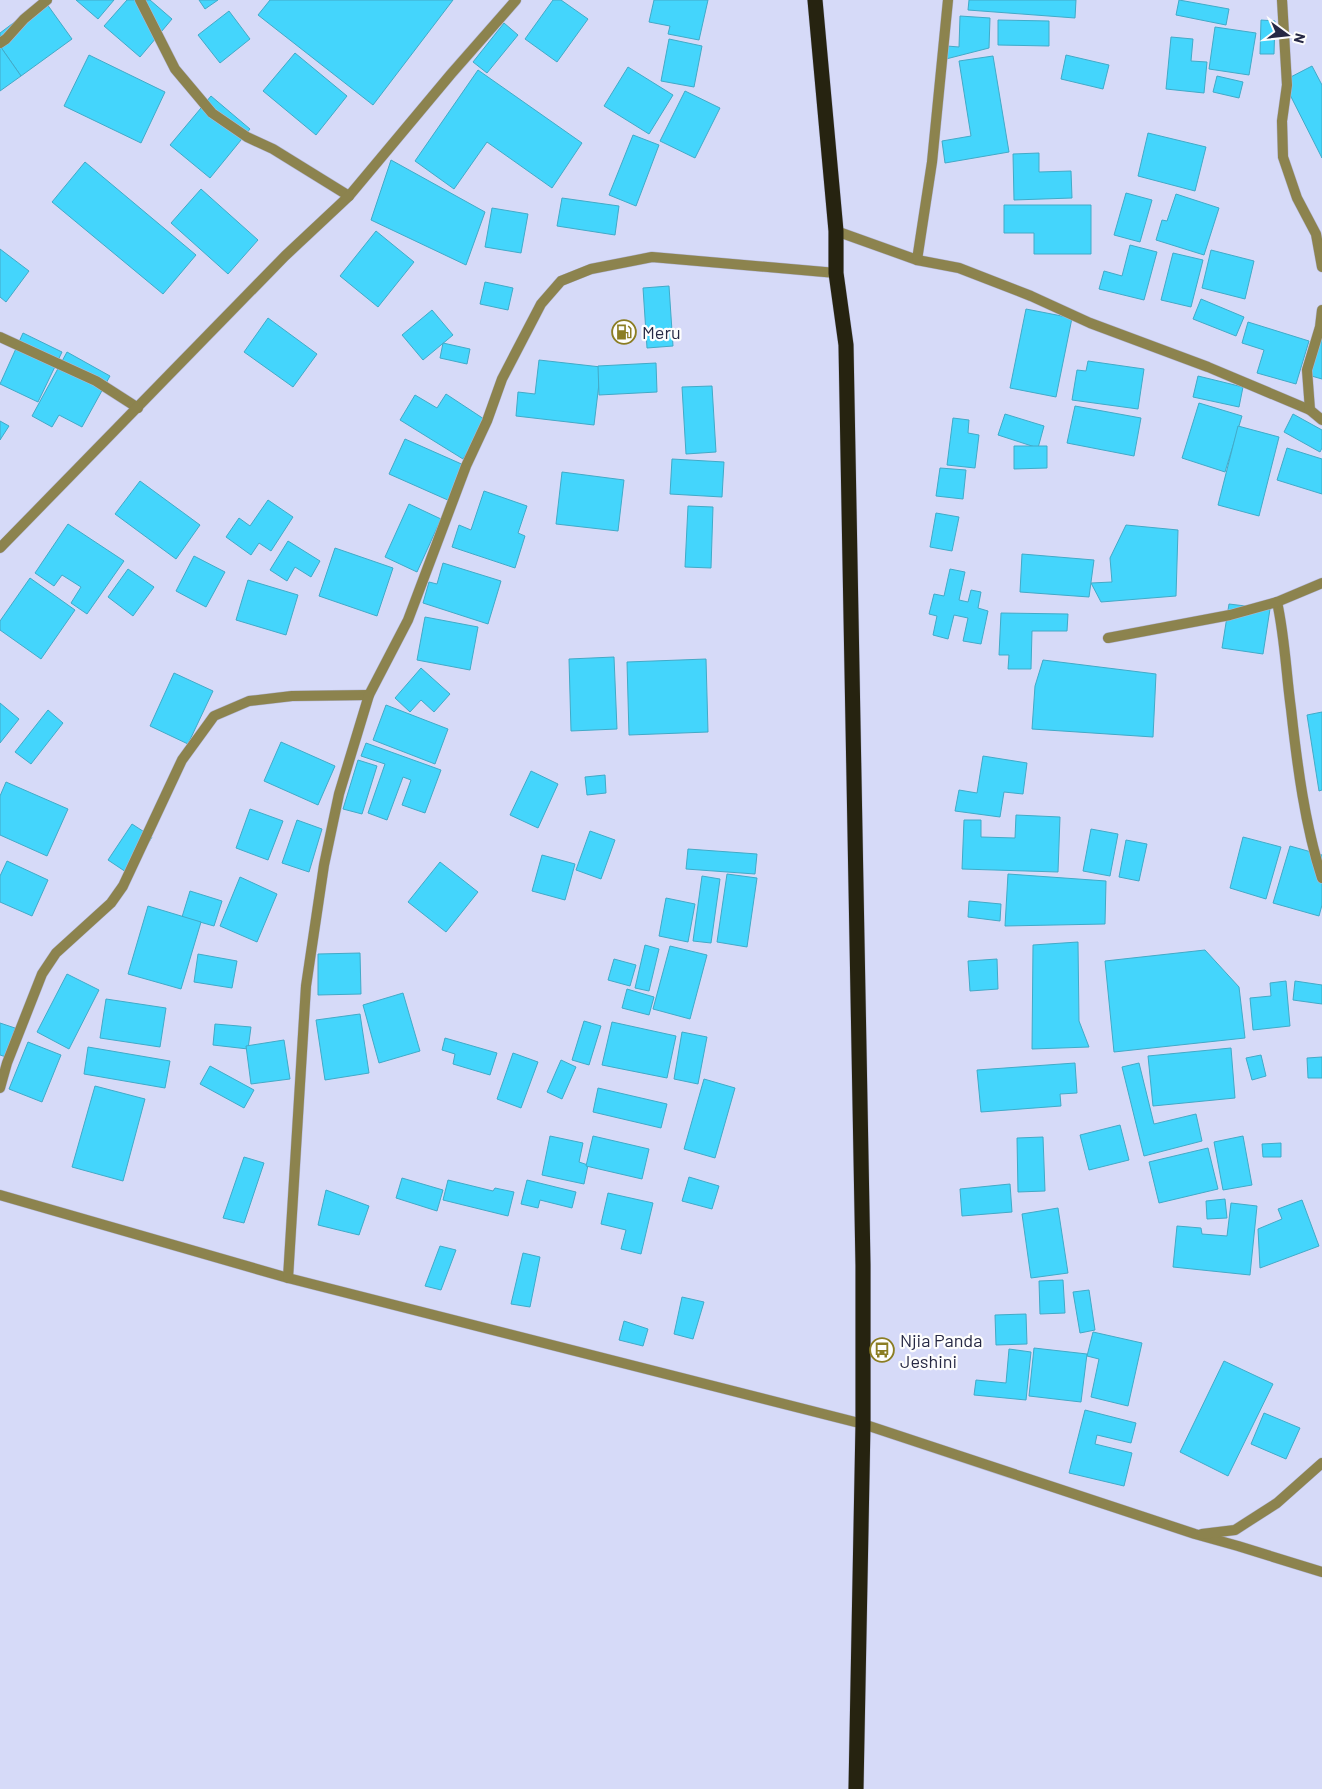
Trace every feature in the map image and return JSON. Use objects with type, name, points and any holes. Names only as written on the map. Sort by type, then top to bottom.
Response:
[{"type":"highway","points":[[815,0],[836,231],[836,273],[846,345],[863,1254],[863,1424],[856,1789]]},
{"type":"street","points":[[0,43],[47,0]]},
{"type":"street","points":[[140,0],[175,69],[212,113],[247,137],[273,149],[349,196]]},
{"type":"street","points":[[0,548],[285,256],[349,196],[516,0]]},
{"type":"street","points":[[917,260],[932,162],[948,0]]},
{"type":"street","points":[[1282,0],[1287,84],[1282,121],[1283,157],[1297,198],[1316,234],[1322,267]]},
{"type":"street","points":[[836,231],[917,260],[959,268],[1004,285],[1090,323],[1208,367],[1310,410],[1322,420]]},
{"type":"street","points":[[288,1278],[306,986],[324,865],[339,794],[369,695],[408,620],[466,466],[488,421],[502,379],[541,304],[561,281],[591,269],[652,257],[836,273]]},
{"type":"street","points":[[1310,410],[1307,370],[1320,327],[1322,310]]},
{"type":"street","points":[[0,337],[96,381],[138,408]]},
{"type":"street","points":[[1108,638],[1230,615],[1277,602],[1322,583]]},
{"type":"street","points":[[1277,602],[1284,632],[1291,708],[1313,852],[1322,878]]},
{"type":"street","points":[[0,1088],[7,1063],[42,974],[56,954],[111,903],[123,886],[182,760],[214,716],[249,701],[292,696],[369,695]]},
{"type":"street","points":[[0,1195],[288,1278],[863,1424],[1195,1534],[1322,1572]]},
{"type":"street","points":[[1195,1534],[1235,1530],[1278,1503],[1322,1463]]},
{"type":"building","points":[[44,0],[72,39],[21,76],[0,46],[0,33]]},
{"type":"building","points":[[76,0],[114,0],[98,19]]},
{"type":"building","points":[[127,0],[150,0],[172,19],[140,57],[104,26]]},
{"type":"building","points":[[199,0],[218,0],[205,9]]},
{"type":"building","points":[[270,0],[453,0],[373,105],[258,15]]},
{"type":"building","points":[[553,0],[561,0],[588,19],[557,62],[525,39]]},
{"type":"building","points":[[654,0],[708,0],[699,40],[668,34],[670,26],[649,22]]},
{"type":"building","points":[[969,0],[1076,0],[1075,18],[968,10]]},
{"type":"building","points":[[1179,0],[1229,9],[1226,25],[1176,15]]},
{"type":"building","points":[[229,11],[250,39],[220,63],[198,35]]},
{"type":"building","points":[[960,16],[990,18],[989,48],[946,59],[947,46],[959,47]]},
{"type":"building","points":[[998,20],[1049,21],[1049,46],[998,45]]},
{"type":"building","points":[[1261,20],[1275,21],[1274,54],[1260,54]]},
{"type":"building","points":[[504,23],[518,35],[487,73],[473,62]]},
{"type":"building","points":[[1215,27],[1256,33],[1249,75],[1209,69]]},
{"type":"building","points":[[1171,37],[1193,39],[1191,61],[1207,62],[1204,93],[1166,89]]},
{"type":"building","points":[[669,39],[702,46],[694,87],[661,81]]},
{"type":"building","points":[[0,46],[21,76],[0,91]]},
{"type":"building","points":[[295,53],[347,96],[316,135],[263,91]]},
{"type":"building","points":[[89,55],[165,92],[141,143],[64,106]]},
{"type":"building","points":[[1066,55],[1109,65],[1103,89],[1061,79]]},
{"type":"building","points":[[993,56],[1009,152],[945,163],[942,141],[971,136],[959,61]]},
{"type":"building","points":[[1312,66],[1322,85],[1322,158],[1283,81]]},
{"type":"building","points":[[628,67],[673,95],[649,134],[604,106]]},
{"type":"building","points":[[478,70],[582,143],[552,188],[487,142],[454,189],[415,161]]},
{"type":"building","points":[[1217,76],[1243,82],[1239,98],[1213,92]]},
{"type":"building","points":[[685,91],[720,108],[695,158],[660,141]]},
{"type":"building","points":[[211,96],[250,129],[210,178],[170,145]]},
{"type":"building","points":[[1148,133],[1206,147],[1195,191],[1138,176]]},
{"type":"building","points":[[633,135],[659,145],[636,206],[609,195]]},
{"type":"building","points":[[1039,153],[1039,172],[1071,171],[1072,198],[1014,200],[1013,154]]},
{"type":"building","points":[[391,160],[485,212],[466,265],[371,220]]},
{"type":"building","points":[[85,162],[196,255],[163,294],[52,202]]},
{"type":"building","points":[[201,189],[258,240],[228,274],[171,223]]},
{"type":"building","points":[[1126,193],[1152,200],[1140,242],[1114,235]]},
{"type":"building","points":[[1176,194],[1219,208],[1204,255],[1156,240],[1162,220],[1167,221]]},
{"type":"building","points":[[562,198],[619,206],[615,235],[557,226]]},
{"type":"building","points":[[1004,205],[1091,205],[1091,254],[1034,254],[1034,233],[1004,233]]},
{"type":"building","points":[[492,208],[528,214],[521,253],[485,247]]},
{"type":"building","points":[[376,231],[414,262],[378,307],[340,276]]},
{"type":"building","points":[[1130,245],[1157,252],[1144,300],[1099,289],[1104,271],[1122,276]]},
{"type":"building","points":[[0,249],[29,271],[6,302],[0,297]]},
{"type":"building","points":[[1211,250],[1254,261],[1245,299],[1202,288]]},
{"type":"building","points":[[1173,253],[1203,260],[1191,307],[1161,300]]},
{"type":"building","points":[[485,282],[513,288],[508,310],[480,304]]},
{"type":"building","points":[[669,286],[673,346],[647,348],[643,288]]},
{"type":"building","points":[[1201,299],[1244,317],[1236,336],[1193,319]]},
{"type":"building","points":[[1026,309],[1072,318],[1056,397],[1010,388]]},
{"type":"building","points":[[432,310],[453,335],[423,360],[402,335]]},
{"type":"building","points":[[268,318],[317,354],[293,387],[244,352]]},
{"type":"building","points":[[1322,319],[1322,379],[1308,375]]},
{"type":"building","points":[[1248,322],[1309,341],[1296,384],[1257,373],[1264,350],[1242,343]]},
{"type":"building","points":[[23,333],[62,352],[38,402],[0,384]]},
{"type":"building","points":[[443,343],[470,349],[467,364],[440,358]]},
{"type":"building","points":[[67,352],[110,376],[82,427],[59,415],[52,427],[32,416]]},
{"type":"building","points":[[539,360],[601,367],[594,425],[516,416],[518,392],[535,394]]},
{"type":"building","points":[[1088,361],[1144,369],[1138,409],[1072,400],[1077,370],[1086,371]]},
{"type":"building","points":[[656,363],[657,392],[599,395],[598,366]]},
{"type":"building","points":[[1198,376],[1243,387],[1239,407],[1193,397]]},
{"type":"building","points":[[712,386],[716,452],[686,454],[682,387]]},
{"type":"building","points":[[446,394],[487,421],[463,459],[400,420],[415,395],[437,408]]},
{"type":"building","points":[[1199,403],[1242,416],[1225,472],[1182,458]]},
{"type":"building","points":[[1075,406],[1141,418],[1134,456],[1067,443]]},
{"type":"building","points":[[1005,414],[1044,426],[1038,448],[998,435]]},
{"type":"building","points":[[1293,414],[1322,430],[1322,448],[1320,452],[1284,432]]},
{"type":"building","points":[[953,418],[969,420],[968,433],[979,435],[975,468],[947,465]]},
{"type":"building","points":[[0,421],[9,426],[0,440]]},
{"type":"building","points":[[1238,426],[1279,437],[1259,516],[1218,505]]},
{"type":"building","points":[[405,439],[466,466],[450,501],[389,474]]},
{"type":"building","points":[[1014,446],[1047,446],[1047,468],[1014,469]]},
{"type":"building","points":[[1287,448],[1322,459],[1322,494],[1277,480]]},
{"type":"building","points":[[672,459],[724,462],[722,497],[670,494]]},
{"type":"building","points":[[940,468],[966,470],[963,499],[936,496]]},
{"type":"building","points":[[562,472],[624,480],[618,531],[556,524]]},
{"type":"building","points":[[140,481],[200,525],[176,559],[115,514]]},
{"type":"building","points":[[484,491],[527,506],[518,533],[525,536],[515,568],[452,547],[459,525],[471,530]]},
{"type":"building","points":[[268,500],[293,517],[271,551],[259,543],[251,555],[226,537],[239,518],[250,526]]},
{"type":"building","points":[[409,504],[441,519],[417,572],[385,557]]},
{"type":"building","points":[[688,506],[713,507],[711,568],[685,567]]},
{"type":"building","points":[[936,513],[959,517],[952,551],[930,547]]},
{"type":"building","points":[[68,524],[124,561],[87,614],[71,603],[81,587],[62,575],[54,586],[35,573]]},
{"type":"building","points":[[1126,525],[1178,530],[1176,596],[1101,602],[1091,583],[1112,582],[1110,558]]},
{"type":"building","points":[[288,541],[320,561],[311,577],[295,567],[287,581],[270,570]]},
{"type":"building","points":[[335,548],[393,568],[377,616],[319,596]]},
{"type":"building","points":[[1022,554],[1094,560],[1089,597],[1020,592]]},
{"type":"building","points":[[194,556],[225,572],[206,607],[176,591]]},
{"type":"building","points":[[443,563],[501,581],[488,624],[423,603],[429,582],[437,584]]},
{"type":"building","points":[[128,569],[154,587],[133,616],[108,597]]},
{"type":"building","points":[[950,569],[965,572],[959,600],[968,602],[971,590],[981,592],[978,608],[988,611],[981,644],[963,641],[968,618],[954,615],[948,639],[933,635],[937,616],[929,614],[934,594],[944,596]]},
{"type":"building","points":[[30,578],[75,610],[41,659],[0,630],[0,621]]},
{"type":"building","points":[[248,580],[298,595],[286,635],[236,620]]},
{"type":"building","points":[[1229,604],[1270,609],[1263,654],[1222,648]]},
{"type":"building","points":[[1001,613],[1068,614],[1067,631],[1032,631],[1031,669],[1008,669],[1009,655],[999,655]]},
{"type":"building","points":[[425,617],[478,627],[470,670],[417,660]]},
{"type":"building","points":[[614,657],[617,729],[571,731],[569,659]]},
{"type":"building","points":[[706,659],[708,732],[629,735],[627,662]]},
{"type":"building","points":[[1043,660],[1156,674],[1153,737],[1032,729],[1035,686]]},
{"type":"building","points":[[421,668],[450,694],[434,712],[421,700],[410,712],[395,698]]},
{"type":"building","points":[[174,673],[213,691],[188,744],[150,726]]},
{"type":"building","points":[[0,703],[19,719],[0,743]]},
{"type":"building","points":[[386,705],[448,729],[435,764],[373,740]]},
{"type":"building","points":[[48,710],[63,723],[31,764],[15,752]]},
{"type":"building","points":[[1322,712],[1322,790],[1319,791],[1307,715]]},
{"type":"building","points":[[281,742],[335,766],[318,805],[264,781]]},
{"type":"building","points":[[366,743],[441,770],[425,813],[402,805],[411,780],[403,777],[387,820],[368,813],[385,764],[361,756]]},
{"type":"building","points":[[983,756],[1027,763],[1023,794],[1004,792],[1000,817],[955,811],[959,790],[977,793]]},
{"type":"building","points":[[358,760],[377,766],[362,814],[343,809]]},
{"type":"building","points":[[531,771],[558,784],[538,828],[510,815]]},
{"type":"building","points":[[605,775],[606,793],[587,795],[585,777]]},
{"type":"building","points":[[6,782],[68,809],[47,856],[0,835],[0,796]]},
{"type":"building","points":[[250,809],[283,821],[268,860],[236,848]]},
{"type":"building","points":[[1016,815],[1060,817],[1058,872],[962,869],[964,820],[981,820],[981,837],[1015,838]]},
{"type":"building","points":[[297,820],[322,829],[309,872],[282,863]]},
{"type":"building","points":[[132,824],[152,837],[129,874],[108,860]]},
{"type":"building","points":[[1091,829],[1118,834],[1110,876],[1083,871]]},
{"type":"building","points":[[590,831],[615,840],[601,879],[576,870]]},
{"type":"building","points":[[1243,837],[1281,847],[1266,899],[1230,888]]},
{"type":"building","points":[[1126,840],[1147,844],[1139,881],[1119,877]]},
{"type":"building","points":[[1290,846],[1322,855],[1322,905],[1319,916],[1273,903]]},
{"type":"building","points":[[688,849],[757,854],[755,874],[686,869]]},
{"type":"building","points":[[542,855],[575,864],[565,900],[532,891]]},
{"type":"building","points":[[7,861],[48,880],[32,916],[0,902],[0,876]]},
{"type":"building","points":[[440,862],[478,892],[446,932],[408,902]]},
{"type":"building","points":[[727,874],[757,878],[747,947],[717,942]]},
{"type":"building","points":[[1008,874],[1106,881],[1105,924],[1005,926]]},
{"type":"building","points":[[702,876],[720,879],[711,943],[693,941]]},
{"type":"building","points":[[240,877],[277,894],[257,942],[220,926]]},
{"type":"building","points":[[190,891],[222,901],[214,926],[182,917]]},
{"type":"building","points":[[666,898],[695,904],[688,942],[659,936]]},
{"type":"building","points":[[969,901],[1001,904],[1000,921],[968,917]]},
{"type":"building","points":[[148,906],[201,922],[181,989],[128,974]]},
{"type":"building","points":[[1078,942],[1079,1021],[1089,1047],[1032,1049],[1033,945]]},
{"type":"building","points":[[645,945],[659,949],[649,991],[635,988]]},
{"type":"building","points":[[670,946],[707,955],[690,1019],[653,1009]]},
{"type":"building","points":[[1205,950],[1239,987],[1245,1038],[1114,1052],[1105,961]]},
{"type":"building","points":[[360,953],[361,994],[318,995],[318,954]]},
{"type":"building","points":[[198,954],[237,961],[232,988],[194,982]]},
{"type":"building","points":[[614,959],[636,965],[630,986],[608,980]]},
{"type":"building","points":[[997,959],[998,989],[970,991],[968,961]]},
{"type":"building","points":[[67,974],[99,990],[69,1049],[37,1032]]},
{"type":"building","points":[[1286,981],[1290,1026],[1253,1030],[1250,998],[1271,996],[1270,983]]},
{"type":"building","points":[[1295,981],[1322,985],[1322,1004],[1293,1000]]},
{"type":"building","points":[[627,989],[654,997],[649,1015],[622,1008]]},
{"type":"building","points":[[403,993],[420,1051],[379,1063],[363,1005]]},
{"type":"building","points":[[106,999],[166,1008],[160,1047],[100,1038]]},
{"type":"building","points":[[360,1014],[369,1073],[325,1080],[316,1020]]},
{"type":"building","points":[[584,1021],[601,1026],[589,1065],[572,1060]]},
{"type":"building","points":[[612,1022],[676,1036],[667,1078],[602,1065]]},
{"type":"building","points":[[0,1023],[15,1028],[6,1057],[0,1055]]},
{"type":"building","points":[[215,1024],[251,1027],[248,1049],[213,1045]]},
{"type":"building","points":[[682,1032],[707,1037],[698,1084],[674,1079]]},
{"type":"building","points":[[445,1038],[497,1053],[490,1075],[453,1064],[455,1054],[442,1050]]},
{"type":"building","points":[[284,1040],[290,1079],[251,1084],[246,1046]]},
{"type":"building","points":[[28,1042],[61,1055],[42,1102],[9,1089]]},
{"type":"building","points":[[88,1047],[170,1061],[165,1088],[84,1074]]},
{"type":"building","points":[[1231,1048],[1235,1098],[1153,1106],[1148,1056]]},
{"type":"building","points":[[513,1053],[538,1062],[521,1108],[497,1099]]},
{"type":"building","points":[[1261,1055],[1266,1076],[1252,1080],[1246,1058]]},
{"type":"building","points":[[1322,1057],[1322,1078],[1308,1078],[1307,1058]]},
{"type":"building","points":[[561,1060],[576,1067],[562,1099],[547,1092]]},
{"type":"building","points":[[1075,1063],[1077,1093],[1060,1094],[1061,1106],[981,1112],[977,1070]]},
{"type":"building","points":[[1139,1063],[1154,1124],[1196,1114],[1202,1141],[1144,1156],[1122,1067]]},
{"type":"building","points":[[210,1066],[254,1090],[244,1108],[200,1084]]},
{"type":"building","points":[[704,1079],[735,1088],[715,1158],[684,1149]]},
{"type":"building","points":[[95,1086],[145,1099],[123,1181],[72,1167]]},
{"type":"building","points":[[598,1088],[667,1104],[661,1128],[593,1112]]},
{"type":"building","points":[[1120,1125],[1129,1160],[1089,1170],[1080,1135]]},
{"type":"building","points":[[550,1136],[583,1143],[579,1162],[588,1165],[584,1184],[542,1175]]},
{"type":"building","points":[[593,1136],[649,1149],[642,1179],[586,1166]]},
{"type":"building","points":[[1243,1136],[1252,1185],[1223,1190],[1214,1142]]},
{"type":"building","points":[[1043,1137],[1045,1191],[1018,1192],[1017,1138]]},
{"type":"building","points":[[1281,1143],[1281,1157],[1263,1157],[1262,1144]]},
{"type":"building","points":[[1208,1148],[1218,1189],[1159,1203],[1149,1162]]},
{"type":"building","points":[[244,1157],[264,1163],[244,1223],[223,1218]]},
{"type":"building","points":[[689,1177],[719,1186],[712,1209],[682,1201]]},
{"type":"building","points":[[402,1178],[443,1190],[437,1211],[396,1198]]},
{"type":"building","points":[[448,1180],[493,1191],[495,1188],[514,1192],[508,1216],[443,1200]]},
{"type":"building","points":[[527,1180],[576,1192],[572,1208],[540,1200],[538,1208],[521,1204]]},
{"type":"building","points":[[1010,1184],[1012,1212],[962,1216],[960,1189]]},
{"type":"building","points":[[326,1190],[369,1206],[359,1235],[318,1225]]},
{"type":"building","points":[[608,1193],[653,1203],[641,1254],[621,1249],[626,1230],[601,1224]]},
{"type":"building","points":[[1225,1199],[1227,1218],[1207,1219],[1206,1201]]},
{"type":"building","points":[[1302,1200],[1319,1246],[1260,1268],[1258,1229],[1282,1219],[1278,1209]]},
{"type":"building","points":[[1231,1203],[1257,1206],[1250,1275],[1173,1267],[1177,1226],[1201,1228],[1202,1234],[1227,1236]]},
{"type":"building","points":[[1058,1208],[1068,1273],[1031,1278],[1022,1214]]},
{"type":"building","points":[[440,1246],[456,1250],[441,1290],[425,1286]]},
{"type":"building","points":[[523,1253],[540,1257],[530,1307],[511,1304]]},
{"type":"building","points":[[1063,1280],[1065,1313],[1040,1314],[1039,1281]]},
{"type":"building","points":[[1089,1290],[1095,1330],[1080,1333],[1073,1292]]},
{"type":"building","points":[[682,1297],[704,1302],[693,1339],[674,1334]]},
{"type":"building","points":[[1026,1314],[1027,1344],[996,1345],[995,1315]]},
{"type":"building","points":[[624,1321],[648,1329],[643,1346],[619,1340]]},
{"type":"building","points":[[1093,1332],[1142,1343],[1128,1406],[1091,1397],[1099,1359],[1087,1356]]},
{"type":"building","points":[[1034,1348],[1087,1354],[1081,1402],[1029,1396]]},
{"type":"building","points":[[1009,1349],[1031,1352],[1026,1400],[974,1395],[976,1380],[1006,1383]]},
{"type":"building","points":[[1224,1361],[1273,1384],[1228,1476],[1180,1452]]},
{"type":"building","points":[[1085,1410],[1136,1423],[1131,1443],[1097,1435],[1095,1444],[1132,1453],[1124,1486],[1069,1473]]},
{"type":"building","points":[[1264,1413],[1300,1428],[1286,1459],[1251,1444]]},
{"type":"place","name":"Meru","points":[[624,332]]},
{"type":"place","name":"Njia Panda Jeshini","points":[[882,1350]]}]
